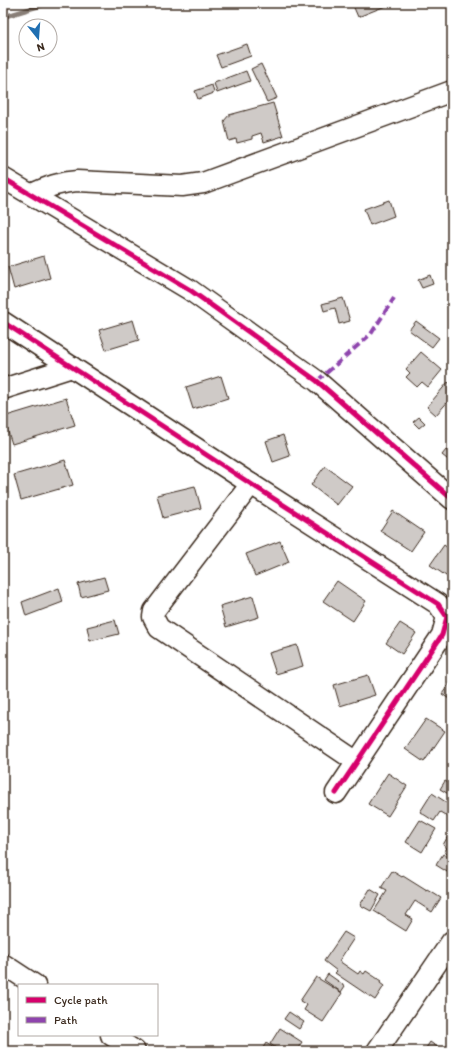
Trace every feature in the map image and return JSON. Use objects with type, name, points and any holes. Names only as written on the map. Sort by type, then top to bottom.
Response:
[{"type":"street","points":[[32,194],[63,182],[77,181],[182,186],[203,182],[452,91]]},
{"type":"street","points":[[3,178],[190,290],[317,381],[452,499]]},
{"type":"street","points":[[3,322],[438,604],[447,617],[442,635],[336,793]]},
{"type":"street","points":[[3,389],[72,367]]},
{"type":"street","points":[[251,484],[154,611],[154,617],[159,628],[357,762]]},
{"type":"street","points":[[377,1051],[452,941]]},
{"type":"street","points":[[3,964],[34,984]]},
{"type":"street","points":[[112,1036],[135,1051]]},
{"type":"building","points":[[352,3],[393,3],[358,17]]},
{"type":"building","points":[[247,44],[251,56],[221,67],[216,55]]},
{"type":"building","points":[[261,64],[277,98],[267,102],[251,69]]},
{"type":"building","points":[[246,71],[250,81],[217,93],[214,83]]},
{"type":"building","points":[[212,85],[214,93],[198,99],[195,91]]},
{"type":"building","points":[[273,103],[283,136],[264,142],[261,133],[252,136],[252,139],[237,143],[236,139],[229,141],[224,121],[229,115]]},
{"type":"building","points":[[389,200],[394,216],[370,225],[364,209]]},
{"type":"building","points":[[44,256],[50,278],[14,289],[8,267]]},
{"type":"building","points":[[430,275],[433,284],[422,288],[418,280]]},
{"type":"building","points":[[343,298],[350,321],[339,324],[335,308],[324,311],[322,304]]},
{"type":"building","points":[[133,320],[139,340],[106,350],[99,330]]},
{"type":"building","points":[[416,321],[439,338],[432,347],[409,330]]},
{"type":"building","points":[[421,352],[442,370],[428,387],[422,382],[417,387],[406,377],[410,373],[406,369]]},
{"type":"building","points":[[221,376],[228,398],[193,409],[186,387]]},
{"type":"building","points":[[448,382],[452,386],[452,397],[436,415],[427,407]]},
{"type":"building","points":[[66,398],[75,425],[12,444],[3,417]]},
{"type":"building","points":[[419,417],[425,423],[419,428],[413,422]]},
{"type":"building","points":[[283,435],[290,456],[273,462],[266,441]]},
{"type":"building","points":[[446,450],[452,455],[452,463],[442,455]]},
{"type":"building","points":[[65,460],[73,485],[21,500],[14,475]]},
{"type":"building","points":[[325,466],[352,486],[337,505],[311,485]]},
{"type":"building","points":[[195,486],[201,508],[163,518],[157,495]]},
{"type":"building","points":[[393,511],[424,532],[411,551],[380,531]]},
{"type":"building","points":[[280,541],[289,562],[255,576],[246,554]]},
{"type":"building","points":[[444,545],[452,551],[452,580],[430,565]]},
{"type":"building","points":[[104,577],[108,590],[81,597],[78,584]]},
{"type":"building","points":[[337,581],[366,601],[353,621],[323,601]]},
{"type":"building","points":[[59,588],[63,602],[26,616],[22,602]]},
{"type":"building","points":[[253,596],[259,617],[226,627],[220,606]]},
{"type":"building","points":[[115,620],[119,634],[90,641],[87,627]]},
{"type":"building","points":[[400,623],[416,633],[402,654],[386,643]]},
{"type":"building","points":[[297,645],[303,666],[276,674],[269,653]]},
{"type":"building","points":[[368,675],[375,695],[340,706],[334,685]]},
{"type":"building","points":[[452,680],[452,701],[442,694]]},
{"type":"building","points":[[426,719],[445,731],[424,762],[405,749]]},
{"type":"building","points":[[388,773],[407,786],[388,816],[368,804]]},
{"type":"building","points":[[445,781],[452,785],[452,796],[440,789]]},
{"type":"building","points":[[432,793],[452,806],[452,819],[440,812],[434,821],[420,812]]},
{"type":"building","points":[[420,820],[436,829],[422,852],[406,842]]},
{"type":"building","points":[[452,835],[452,857],[444,852],[447,848],[443,845],[448,836],[450,837]]},
{"type":"building","points":[[443,854],[452,859],[452,875],[436,865]]},
{"type":"building","points":[[392,871],[441,898],[432,912],[415,901],[406,915],[413,919],[406,931],[374,911],[387,891],[381,888]]},
{"type":"building","points":[[370,889],[380,895],[371,911],[360,905]]},
{"type":"building","points":[[344,932],[354,938],[339,961],[358,974],[360,971],[364,974],[366,971],[381,981],[380,983],[384,986],[375,1000],[335,973],[337,971],[324,961]]},
{"type":"building","points":[[328,974],[345,986],[341,992],[324,980]]},
{"type":"building","points":[[316,977],[342,993],[323,1022],[304,1010],[307,1005],[300,1001]]},
{"type":"building","points":[[289,1012],[304,1022],[299,1029],[284,1019]]},
{"type":"building","points":[[280,1028],[302,1042],[296,1051],[281,1051],[270,1044]]},
{"type":"building","points":[[430,1042],[443,1051],[431,1051],[426,1048]]},
{"type":"building","points":[[266,1043],[274,1048],[273,1051],[261,1051]]},
{"type":"waterway","points":[[3,17],[49,3]]},
{"type":"marked path","points":[[317,381],[371,334],[394,298]]},
{"type":"cycle path","points":[[3,178],[190,290],[317,381],[452,499]]},
{"type":"cycle path","points":[[3,322],[438,604],[447,617],[442,635],[336,793]]}]
